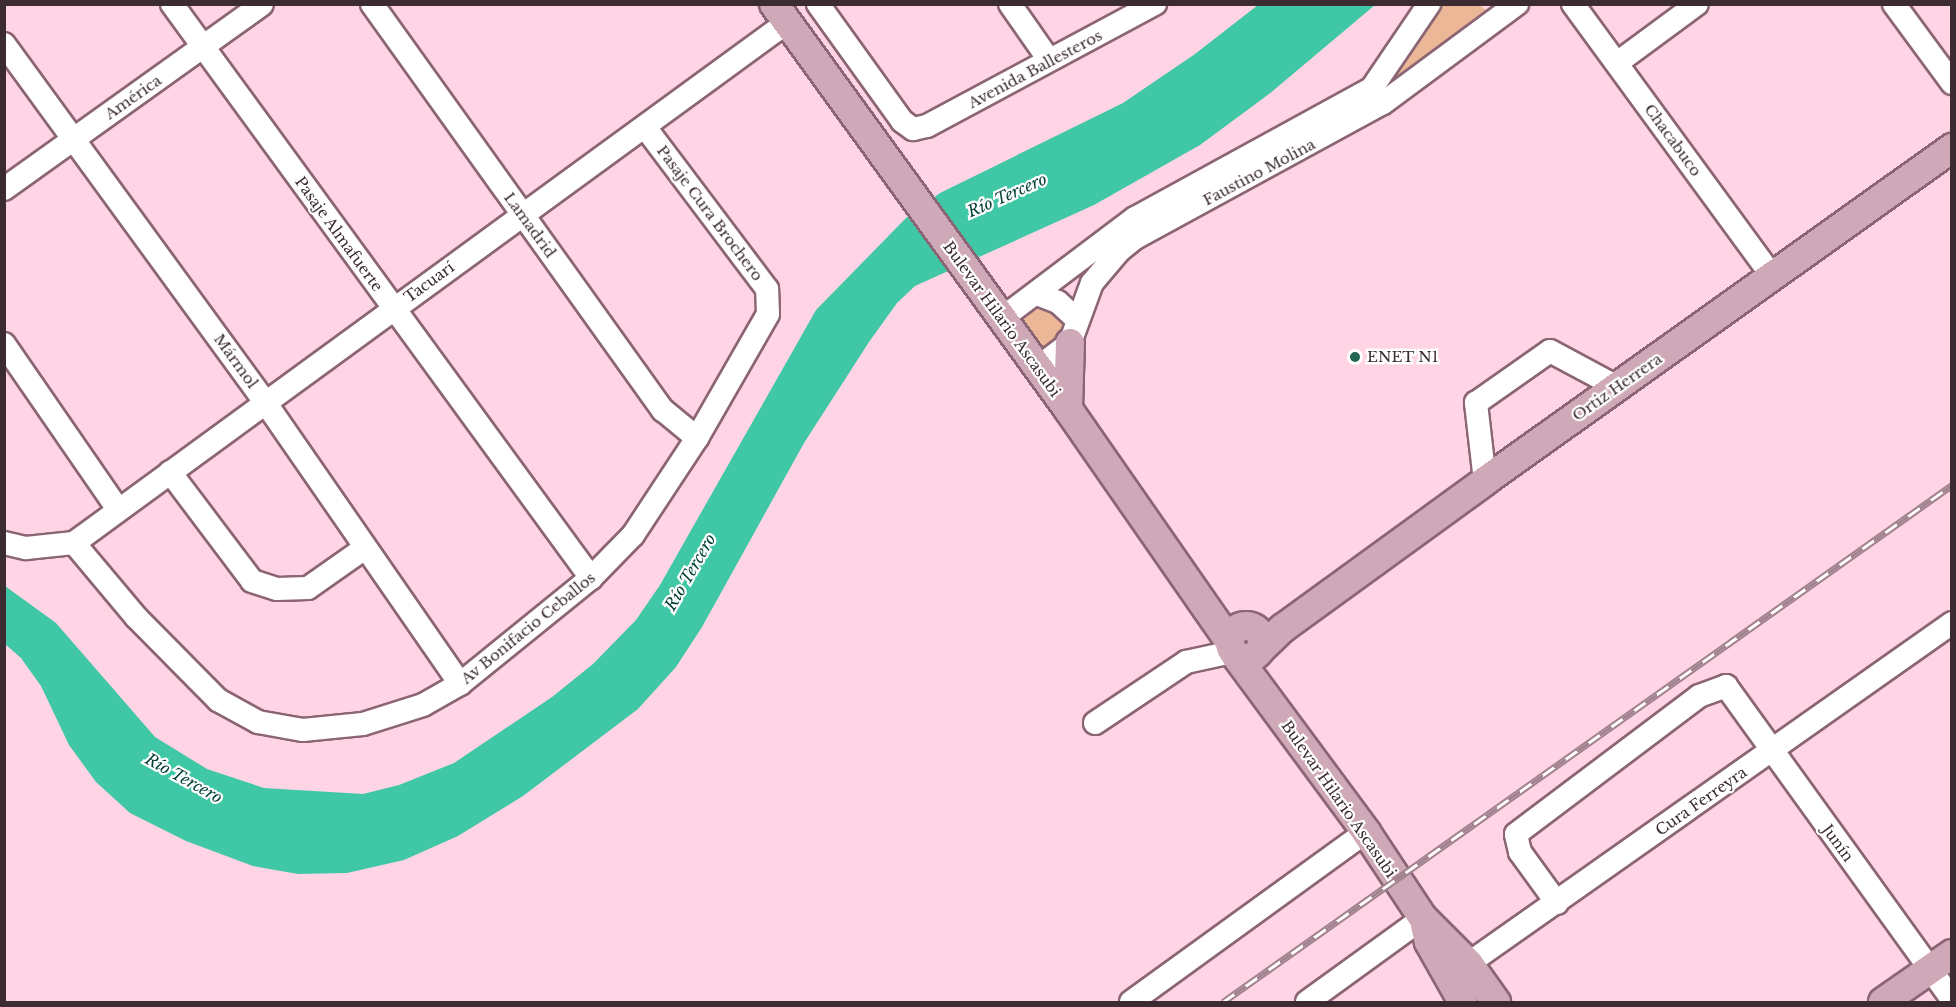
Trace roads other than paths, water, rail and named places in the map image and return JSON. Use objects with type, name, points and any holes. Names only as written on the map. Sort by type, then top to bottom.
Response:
[{"type":"main road","name":"Bulevar Hilario Ascasubi","points":[[780,14],[891,163],[1001,320],[1246,644],[1366,832],[1459,970],[1496,1002]]},
{"type":"main road","name":"Ortiz Herrera","points":[[1246,644],[1485,481],[1952,148]]},
{"type":"main road","points":[[1068,409],[1073,331]]},
{"type":"main road","points":[[1883,1002],[1941,962]]},
{"type":"main road","name":"Bulevar Hilario Ascasubi","points":[[1459,970],[1463,1002]]},
{"type":"street","name":"Pasaje Almafuerte","points":[[172,4],[591,578]]},
{"type":"street","name":"América","points":[[4,189],[262,4]]},
{"type":"street","name":"Lamadrid","points":[[372,4],[663,410],[697,438]]},
{"type":"street","name":"Avenida Ballesteros","points":[[818,4],[902,121],[913,129],[927,126],[1155,4]]},
{"type":"street","points":[[1010,4],[1049,60]]},
{"type":"street","name":"Faustino Molina","points":[[1001,320],[1135,218],[1372,88],[1429,4]]},
{"type":"street","name":"Chacabuco","points":[[1573,4],[1772,276]]},
{"type":"street","points":[[1617,63],[1697,4]]},
{"type":"street","points":[[1894,4],[1952,83]]},
{"type":"street","name":"Faustino Molina","points":[[1037,368],[1073,331],[1103,268],[1135,238],[1383,103],[1509,6]]},
{"type":"street","name":"Tacuarí","points":[[74,543],[645,127],[780,14]]},
{"type":"street","name":"Mármol","points":[[4,44],[265,402],[460,684]]},
{"type":"street","name":"Pasaje Cura Brochero","points":[[645,127],[767,289],[771,302]]},
{"type":"street","points":[[1037,294],[1058,303],[1073,331]]},
{"type":"street","name":"Av Bonifacio Ceballos","points":[[74,543],[136,617],[218,700],[258,722],[303,730],[363,724],[423,705],[460,684],[591,578],[633,535],[697,438],[768,314],[771,302]]},
{"type":"street","points":[[4,344],[118,509]]},
{"type":"street","points":[[1485,481],[1476,403],[1550,351],[1617,387]]},
{"type":"street","points":[[170,472],[252,581],[277,589],[308,588],[365,548]]},
{"type":"street","points":[[4,543],[26,548],[74,543]]},
{"type":"street","name":"Cura Ferreyra","points":[[1459,970],[1952,623]]},
{"type":"street","points":[[1095,723],[1186,662],[1246,644]]},
{"type":"street","name":"Junín","points":[[1557,903],[1520,852],[1516,834],[1699,696],[1726,686],[1773,751],[1941,962],[1952,999]]},
{"type":"street","points":[[1131,1002],[1366,832]]},
{"type":"street","points":[[1307,1002],[1423,918]]},
{"type":"water","name":"Río Tercero","points":[[1258,5],[1375,5],[1269,94],[1200,145],[1094,205],[915,286],[897,303],[869,342],[804,443],[702,627],[676,667],[638,709],[523,796],[458,836],[404,860],[347,873],[298,874],[253,866],[186,841],[130,813],[96,782],[69,745],[41,686],[21,658],[5,644],[5,586],[56,623],[155,737],[207,769],[264,788],[363,794],[399,785],[454,763],[552,697],[593,664],[636,620],[660,585],[816,310],[906,218],[940,193],[1123,103],[1195,54]]},
{"type":"railway","points":[[1223,1002],[1952,485]]},
{"type":"place","name":"ENET N1","points":[[1355,357]]}]
